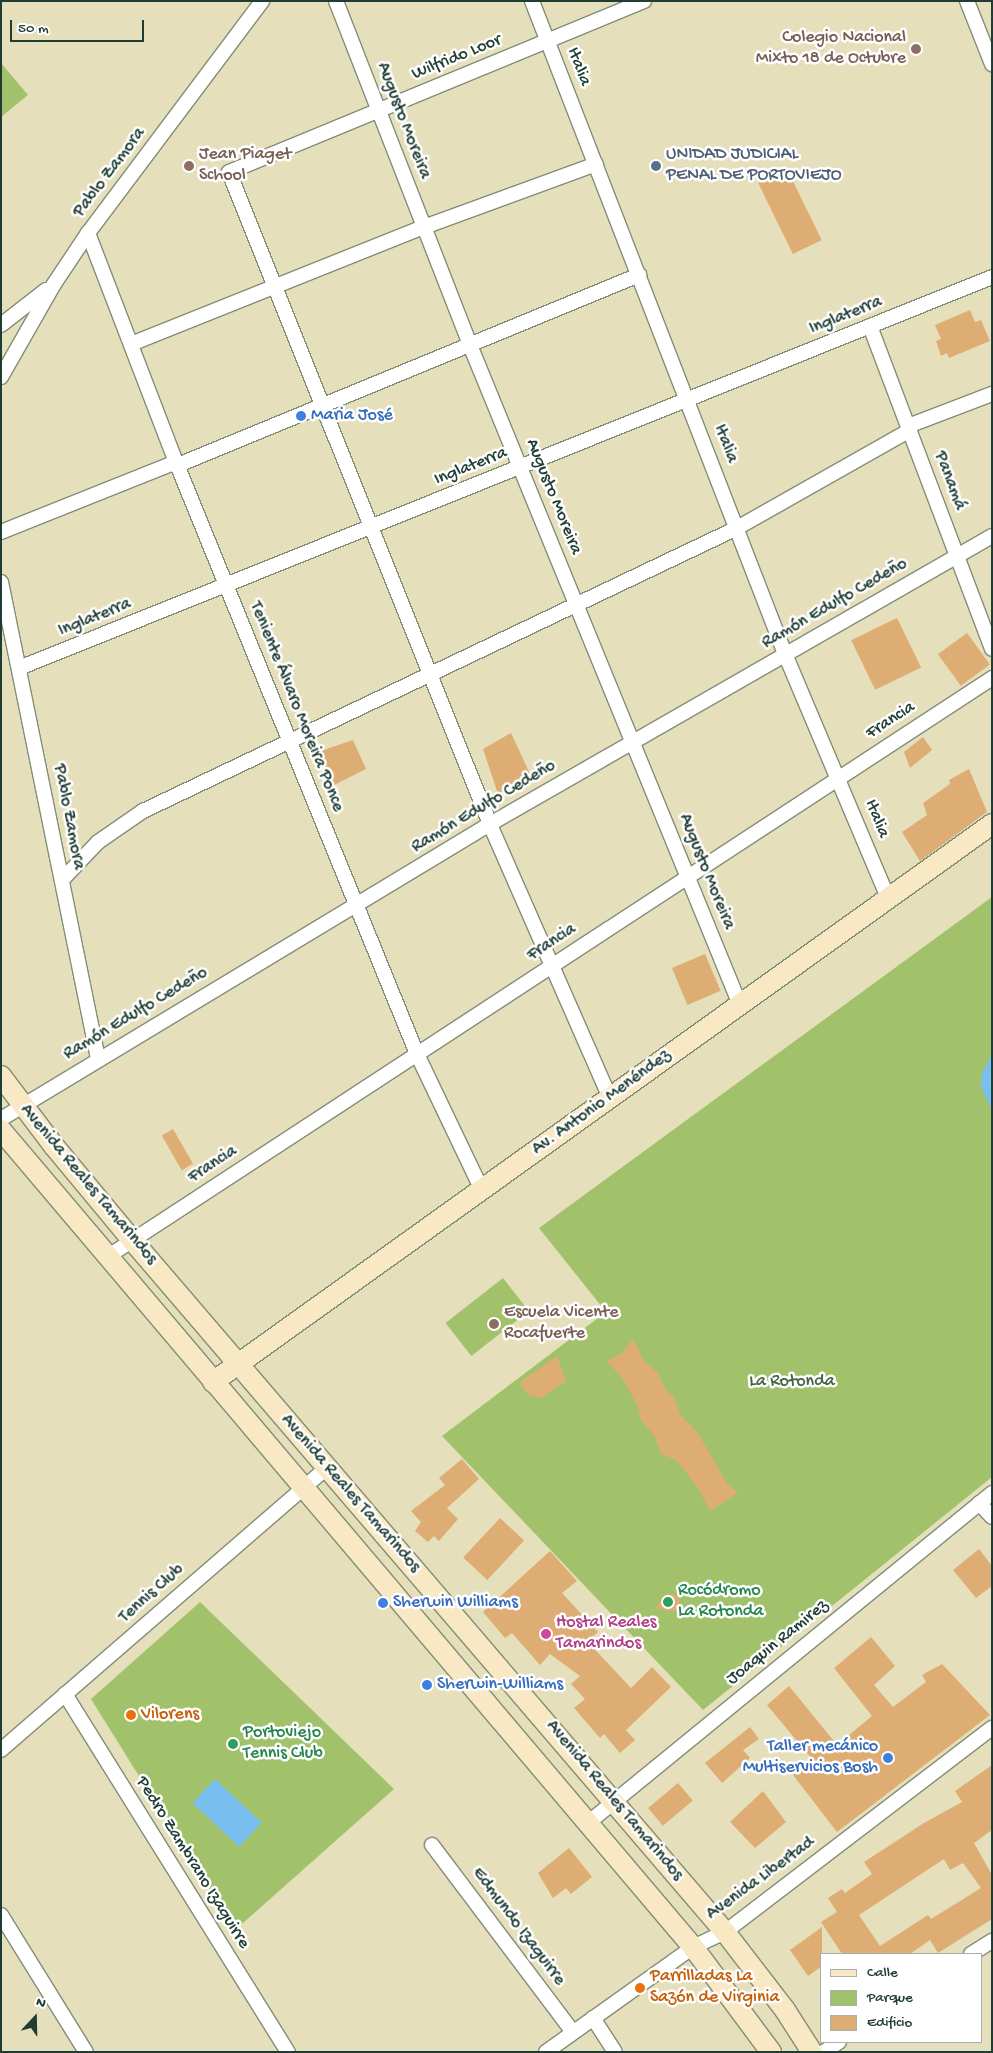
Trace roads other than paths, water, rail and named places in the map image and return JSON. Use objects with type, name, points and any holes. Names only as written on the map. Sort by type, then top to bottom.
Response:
[{"type":"main road","name":"Av. Antonio Menéndez","points":[[213,1382],[992,824]]},
{"type":"main road","name":"Avenida Reales Tamarindos","points":[[1,1076],[21,1105],[132,1240],[725,1932],[812,2052]]},
{"type":"main road","name":"Avenida Reales Tamarindos","points":[[1,1130],[693,1947],[771,2052]]},
{"type":"street","name":"Pablo Zamora","points":[[1,376],[54,284],[88,233],[262,1]]},
{"type":"street","name":"Augusto Moreira","points":[[336,1],[470,344],[740,1005]]},
{"type":"street","name":"Italia","points":[[532,1],[785,654],[839,778],[888,898]]},
{"type":"street","name":"Wilfrido Loor","points":[[276,287],[229,172],[644,1]]},
{"type":"street","points":[[970,2],[992,64]]},
{"type":"street","points":[[131,344],[424,227],[596,164]]},
{"type":"street","name":"Teniente Álvaro Moreira Ponce","points":[[88,233],[177,463],[417,1054],[482,1190]]},
{"type":"street","points":[[1,532],[322,405],[639,275]]},
{"type":"street","name":"Inglaterra","points":[[19,668],[992,277]]},
{"type":"street","points":[[1,325],[54,284]]},
{"type":"street","points":[[276,287],[490,824],[610,1098]]},
{"type":"street","name":"Panamá","points":[[870,326],[992,649]]},
{"type":"street","points":[[62,880],[98,842],[124,822],[290,740],[737,528],[909,428],[992,394]]},
{"type":"street","name":"Ramón Edulfo Cedeño","points":[[1,1119],[21,1105],[490,824],[992,536]]},
{"type":"street","name":"Pablo Zamora","points":[[2,589],[98,1059]]},
{"type":"street","name":"Francia","points":[[107,1257],[992,678]]},
{"type":"street","name":"Tennis Club","points":[[1,1750],[328,1467]]},
{"type":"street","name":"Joaquin Ramirez","points":[[588,1823],[992,1493]]},
{"type":"street","points":[[980,1503],[992,1517]]},
{"type":"street","name":"Pedro Zambrano Izaguirre","points":[[65,1694],[288,2052]]},
{"type":"street","name":"Avenida Libertad","points":[[546,2052],[693,1947],[725,1932],[992,1728]]},
{"type":"street","name":"Edmundo Izaguirre","points":[[432,1845],[573,2032]]},
{"type":"street","points":[[1,1916],[86,2052]]},
{"type":"street","points":[[972,1953],[992,1940]]},
{"type":"street","points":[[593,2018],[615,2052]]},
{"type":"street","points":[[824,2052],[838,2043]]},
{"type":"water","points":[[992,1054],[992,1110],[981,1087],[982,1074]]},
{"type":"water","points":[[215,1779],[262,1823],[239,1847],[192,1803]]},
{"type":"place","name":"Colegio Nacional Mixto 18 de Octubre","points":[[916,49]]},
{"type":"place","name":"Jean Piaget School","points":[[189,166]]},
{"type":"place","name":"UNIDAD JUDICIAL PENAL DE PORTOVIEJO","points":[[656,166]]},
{"type":"place","name":"Maria José","points":[[301,416]]},
{"type":"place","name":"Escuela Vicente Rocafuerte","points":[[494,1324]]},
{"type":"place","name":"Rocódromo La Rotonda","points":[[668,1602]]},
{"type":"place","name":"Sherwin Williams","points":[[383,1603]]},
{"type":"place","name":"Hostal Reales Tamarindos","points":[[546,1634]]},
{"type":"place","name":"Sherwin-Williams","points":[[427,1685]]},
{"type":"place","name":"Vilorens","points":[[131,1715]]},
{"type":"place","name":"Portoviejo Tennis Club","points":[[233,1744]]},
{"type":"place","name":"Taller mecánico Multiservicios Bosh","points":[[888,1758]]},
{"type":"place","name":"Parrilladas La Sazón de Virginia","points":[[640,1988]]},
{"type":"park label","name":"La Rotonda","points":[[792,1382]]}]
